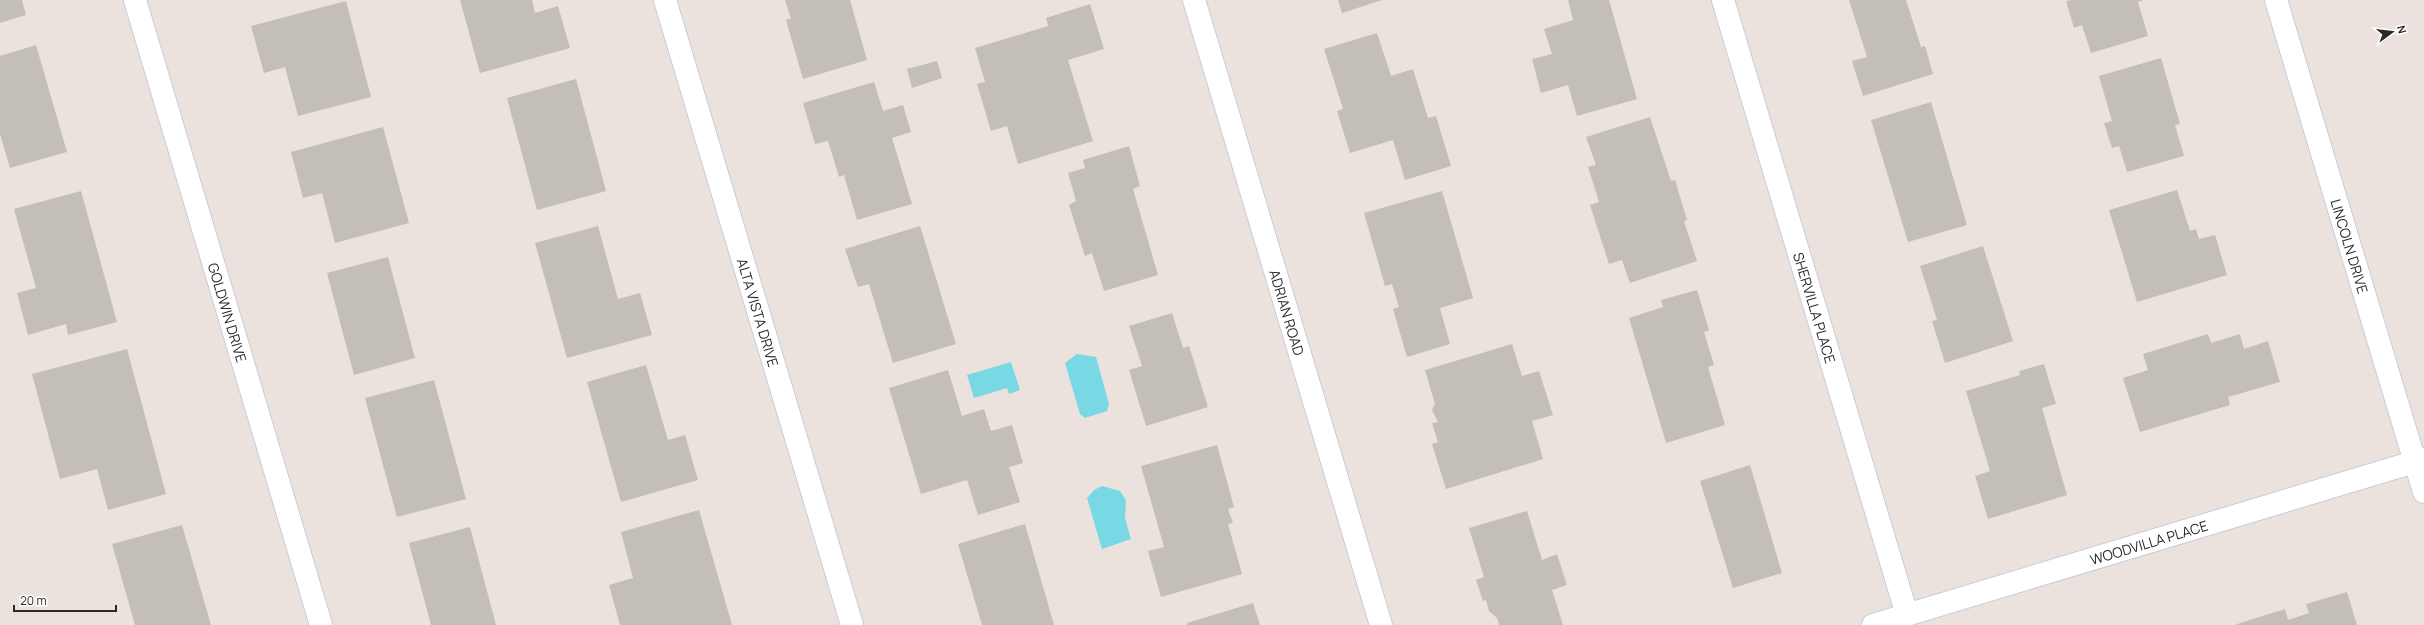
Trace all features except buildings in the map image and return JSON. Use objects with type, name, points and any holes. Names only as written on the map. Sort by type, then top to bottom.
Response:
[{"type":"street","name":"GOLDWIN DRIVE","points":[[135,0],[321,625]]},
{"type":"street","name":"ALTA VISTA DRIVE","points":[[664,0],[852,625]]},
{"type":"street","name":"ADRIAN ROAD","points":[[1194,0],[1381,625]]},
{"type":"street","name":"SHERVILLA PLACE","points":[[1723,0],[1907,615]]},
{"type":"street","name":"LINCOLN DRIVE","points":[[2276,0],[2419,461],[2424,492]]},
{"type":"street","name":"WOODVILLA PLACE","points":[[1874,625],[2419,461]]},
{"type":"water","points":[[1077,354],[1096,357],[1109,404],[1107,411],[1085,418],[1080,414],[1065,363]]},
{"type":"water","points":[[1011,362],[1020,390],[1009,394],[1007,388],[974,398],[967,375]]},
{"type":"water","points":[[1102,486],[1120,491],[1126,500],[1125,518],[1131,539],[1102,549],[1087,498],[1094,490]]}]
